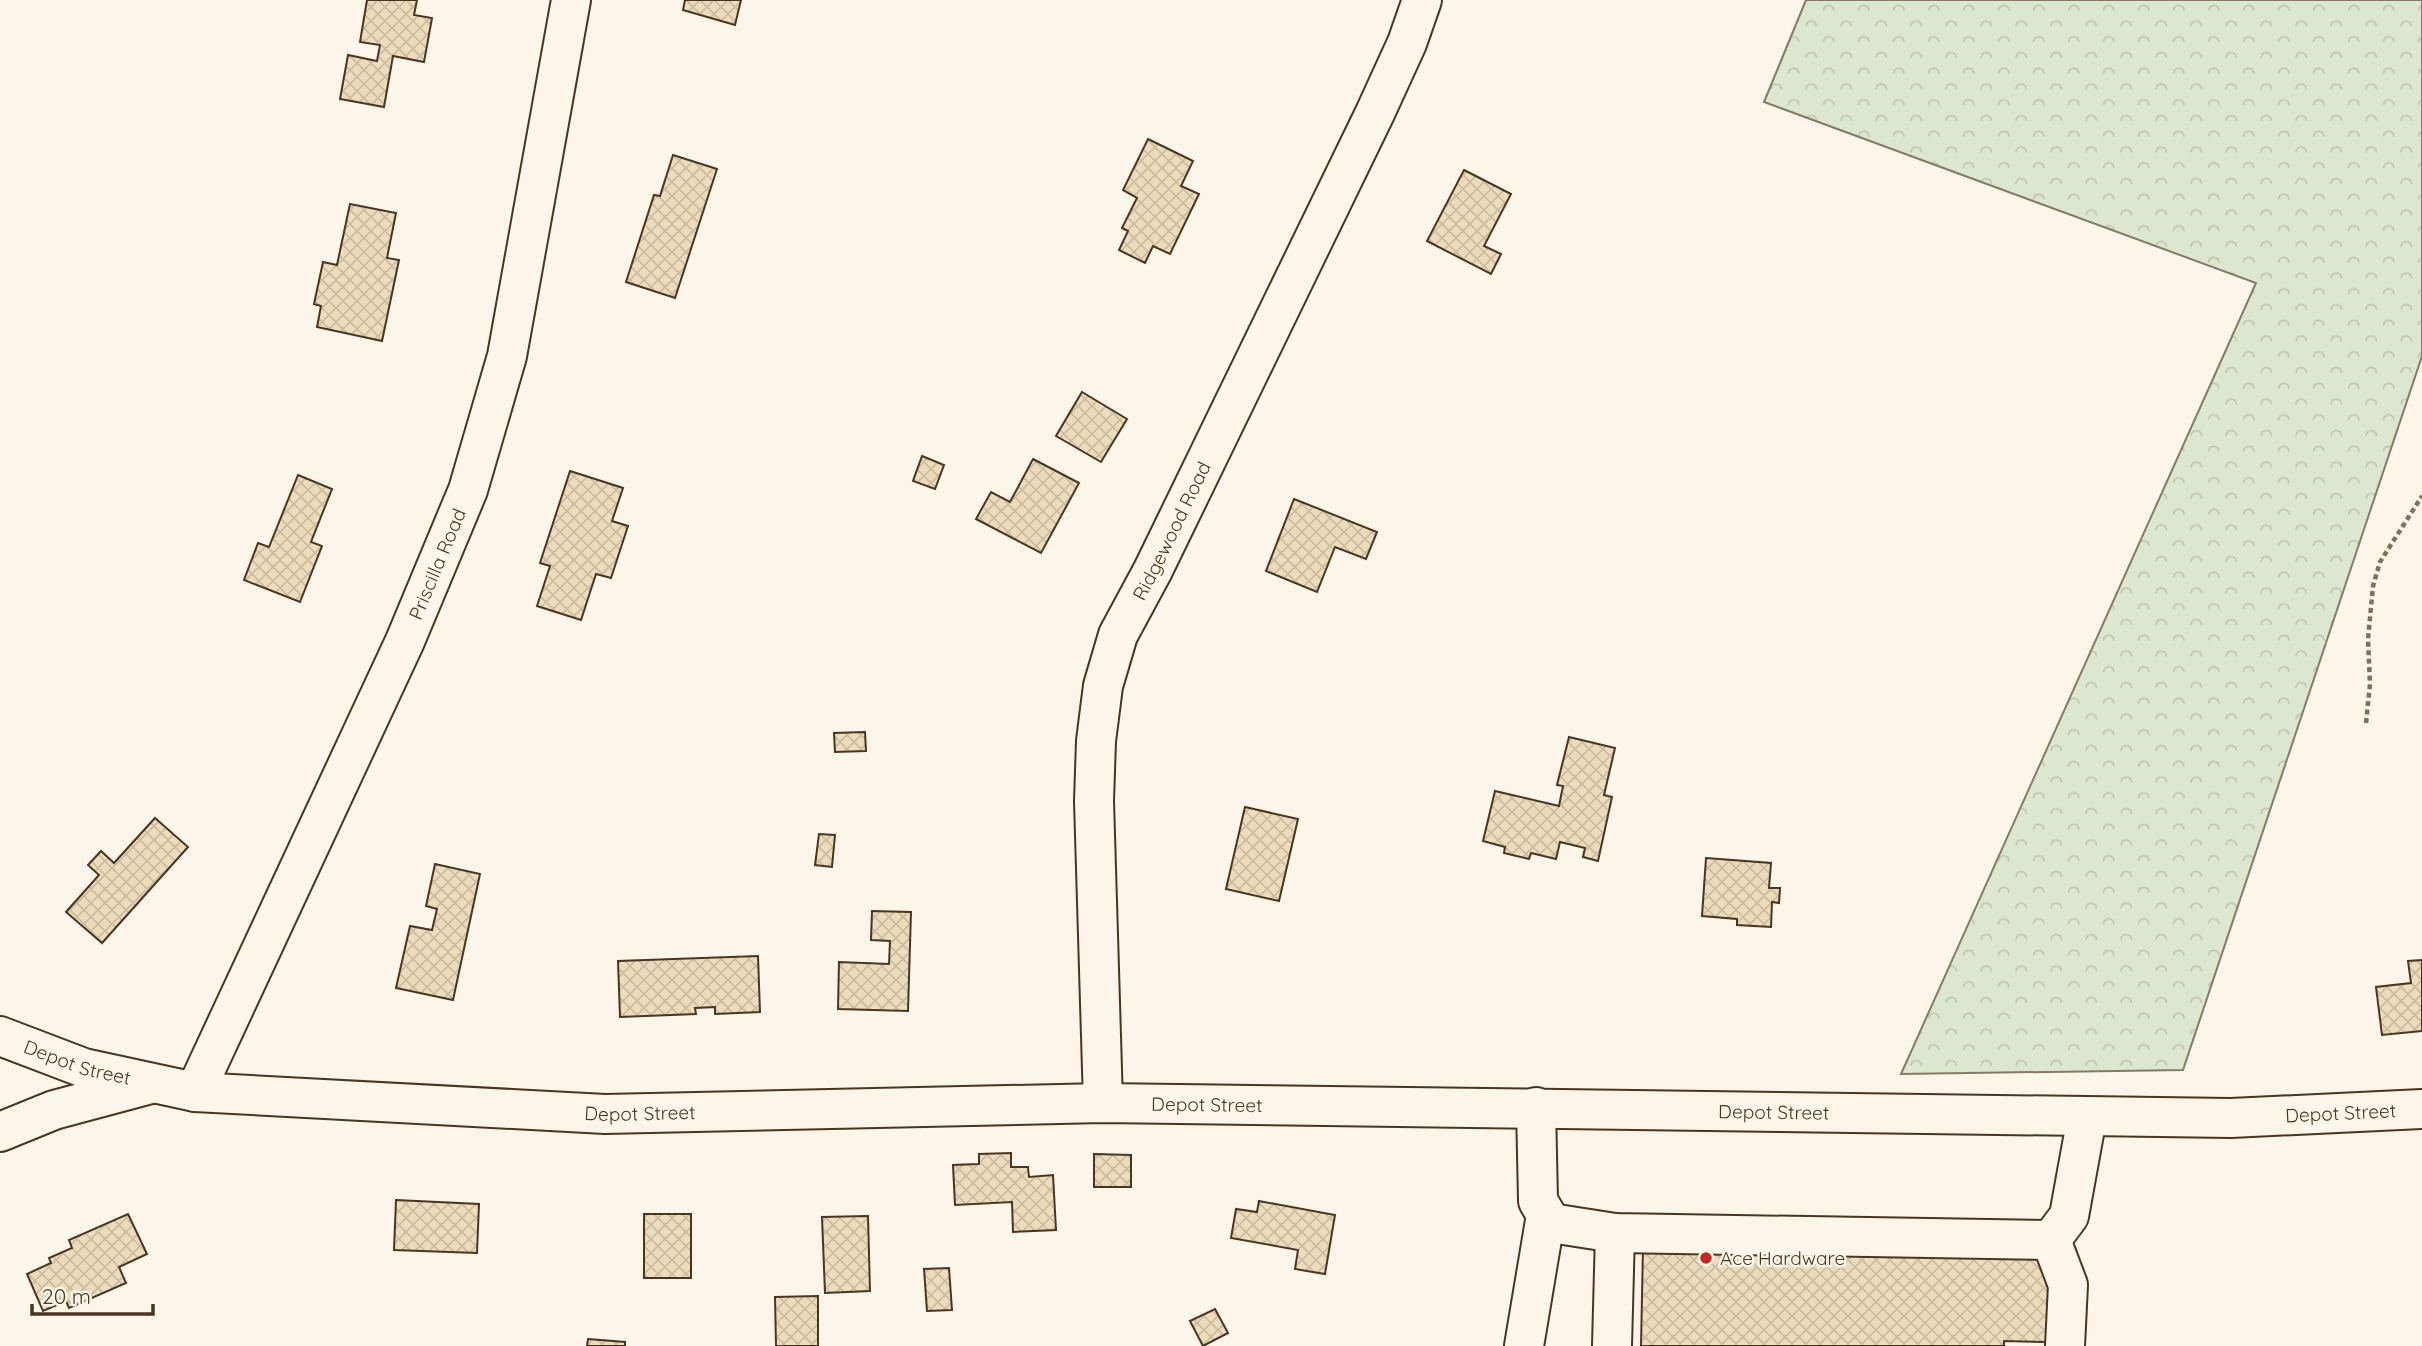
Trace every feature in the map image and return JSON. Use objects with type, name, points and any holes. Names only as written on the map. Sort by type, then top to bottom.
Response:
[{"type":"main road","name":"Priscilla Road","points":[[194,1092],[405,641],[468,489],[508,356],[571,0]]},
{"type":"main road","name":"Ridgewood Road","points":[[1103,1103],[1094,801],[1098,712],[1110,660],[1118,635],[1153,570],[1375,113],[1407,43],[1422,0]]},
{"type":"main road","name":"Depot Street","points":[[4,1044],[84,1068],[194,1092],[605,1114],[1103,1103],[2231,1118],[2422,1109]]},
{"type":"main road","points":[[0,1132],[54,1110],[151,1084]]},
{"type":"main road","points":[[1536,1107],[1538,1201],[1551,1223],[1615,1233],[2051,1240]]},
{"type":"main road","points":[[2051,1240],[2069,1216],[2087,1117]]},
{"type":"main road","points":[[1524,1346],[1546,1215]]},
{"type":"main road","points":[[1612,1346],[1615,1233]]},
{"type":"main road","points":[[2051,1240],[2068,1285],[2064,1346]]},
{"type":"path","points":[[2366,723],[2370,684],[2368,639],[2373,586],[2380,562],[2422,496]]},
{"type":"green space","points":[[1806,0],[2422,0],[2422,356],[2183,1070],[1901,1074],[2256,283],[1764,102]]},
{"type":"building","points":[[367,0],[417,0],[414,15],[432,18],[424,62],[393,56],[384,107],[340,99],[348,55],[377,61],[380,45],[360,42]]},
{"type":"building","points":[[685,0],[741,0],[735,25],[683,10]]},
{"type":"building","points":[[1148,139],[1193,161],[1181,186],[1199,194],[1170,254],[1153,246],[1145,263],[1119,250],[1128,231],[1122,228],[1137,198],[1123,190]]},
{"type":"building","points":[[673,155],[717,169],[675,298],[626,282],[654,195],[660,196]]},
{"type":"building","points":[[1464,170],[1511,194],[1484,246],[1501,254],[1491,274],[1427,241]]},
{"type":"building","points":[[350,204],[396,213],[387,258],[399,260],[382,341],[317,327],[321,306],[314,304],[323,262],[337,265]]},
{"type":"building","points":[[1082,392],[1127,419],[1101,462],[1056,436]]},
{"type":"building","points":[[922,456],[944,465],[935,489],[913,481]]},
{"type":"building","points":[[1033,459],[1079,483],[1041,553],[976,519],[991,492],[1010,502]]},
{"type":"building","points":[[570,471],[623,488],[612,521],[628,526],[611,578],[596,574],[581,620],[537,606],[550,566],[540,563]]},
{"type":"building","points":[[298,475],[332,489],[311,542],[322,546],[300,602],[244,580],[258,543],[269,547]]},
{"type":"building","points":[[1294,499],[1377,532],[1366,559],[1335,547],[1317,592],[1266,571]]},
{"type":"building","points":[[865,732],[866,751],[835,752],[834,733]]},
{"type":"building","points":[[1569,737],[1615,748],[1604,795],[1612,797],[1598,861],[1583,857],[1585,848],[1560,842],[1556,859],[1531,853],[1529,859],[1504,853],[1505,847],[1483,841],[1495,791],[1559,806],[1563,786],[1557,785]]},
{"type":"building","points":[[1245,807],[1298,819],[1279,901],[1226,889]]},
{"type":"building","points":[[155,818],[188,847],[102,943],[66,912],[99,875],[88,865],[101,851],[114,863]]},
{"type":"building","points":[[819,834],[835,835],[832,867],[815,865]]},
{"type":"building","points":[[1706,858],[1771,863],[1769,888],[1780,888],[1779,903],[1772,902],[1771,927],[1737,925],[1737,919],[1702,916]]},
{"type":"building","points":[[435,864],[480,874],[453,1000],[396,988],[410,926],[432,930],[437,909],[426,906]]},
{"type":"building","points":[[872,911],[911,912],[908,1011],[838,1009],[839,962],[889,964],[890,941],[871,940]]},
{"type":"building","points":[[758,956],[760,1012],[715,1014],[715,1007],[695,1008],[696,1014],[620,1017],[618,961]]},
{"type":"building","points":[[2422,960],[2422,1031],[2382,1035],[2376,987],[2411,983],[2408,961]]},
{"type":"building","points":[[1011,1153],[1011,1167],[1028,1167],[1029,1177],[1053,1175],[1056,1230],[1013,1232],[1012,1202],[955,1205],[953,1165],[979,1164],[979,1154]]},
{"type":"building","points":[[1094,1154],[1131,1155],[1131,1187],[1094,1187]]},
{"type":"building","points":[[396,1200],[479,1204],[477,1253],[394,1250]]},
{"type":"building","points":[[1259,1201],[1335,1215],[1325,1274],[1295,1269],[1298,1250],[1231,1238],[1236,1209],[1257,1212]]},
{"type":"building","points":[[128,1214],[147,1254],[119,1267],[126,1283],[69,1308],[66,1301],[43,1311],[27,1274],[51,1263],[49,1258],[72,1248],[69,1240]]},
{"type":"building","points":[[644,1214],[691,1214],[691,1278],[644,1278]]},
{"type":"building","points":[[868,1216],[870,1291],[825,1293],[822,1217]]},
{"type":"building","points":[[1643,1247],[2049,1254],[2047,1342],[2004,1341],[2004,1346],[1641,1346]]},
{"type":"building","points":[[949,1268],[952,1310],[927,1311],[924,1269]]},
{"type":"building","points":[[818,1296],[818,1346],[776,1346],[775,1297]]},
{"type":"building","points":[[1215,1309],[1228,1333],[1203,1346],[1190,1321]]},
{"type":"building","points":[[588,1339],[625,1342],[625,1346],[587,1346]]},
{"type":"place","name":"Ace Hardware","points":[[1706,1258]]}]
